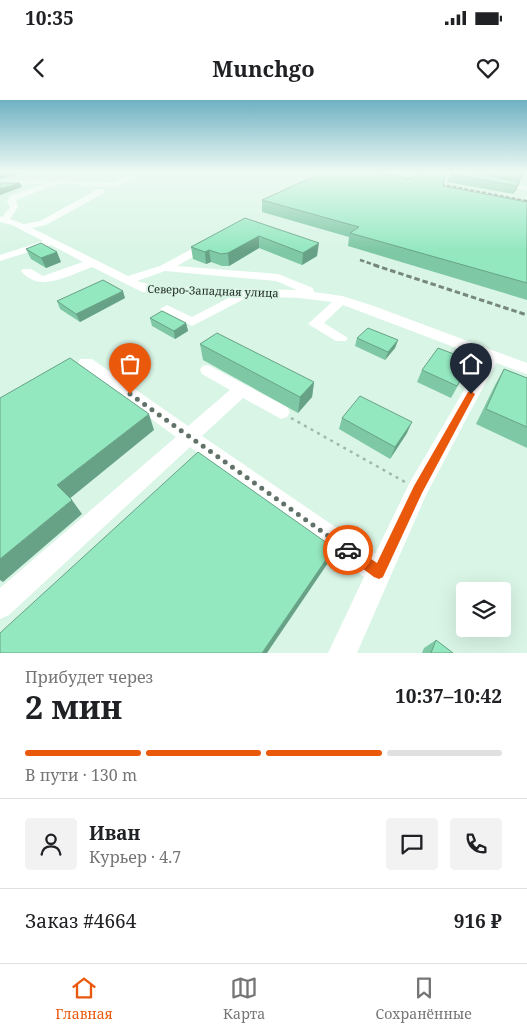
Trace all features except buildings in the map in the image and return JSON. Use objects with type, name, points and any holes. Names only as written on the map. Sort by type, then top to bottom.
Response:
[{"type":"street","name":"Северо-Западная улица","points":[[15,198],[11,202],[14,207],[3,219],[23,227],[50,243],[147,290],[315,295],[342,300],[527,369]]},
{"type":"street","points":[[23,227],[43,223],[89,198]]},
{"type":"street","points":[[0,258],[50,243]]},
{"type":"street","points":[[127,280],[164,268],[201,248]]},
{"type":"street","points":[[27,271],[36,279],[44,280],[92,263]]},
{"type":"street","points":[[164,268],[278,278],[301,286],[315,295]]},
{"type":"street","points":[[167,309],[192,322],[249,292]]},
{"type":"street","points":[[341,338],[321,329],[315,324],[342,300]]},
{"type":"street","points":[[342,653],[418,489],[492,356]]},
{"type":"street","points":[[86,363],[379,572]]},
{"type":"street","points":[[208,370],[281,412]]},
{"type":"street","points":[[0,606],[242,389]]},
{"type":"path","points":[[281,412],[418,489]]},
{"type":"railway","points":[[511,198],[527,201]]},
{"type":"railway","points":[[360,260],[378,266]]},
{"type":"railway","points":[[374,265],[527,315]]},
{"type":"way so far","points":[[130,394],[348,550]]},
{"type":"route","points":[[348,550],[379,572],[418,489],[471,394]]}]
